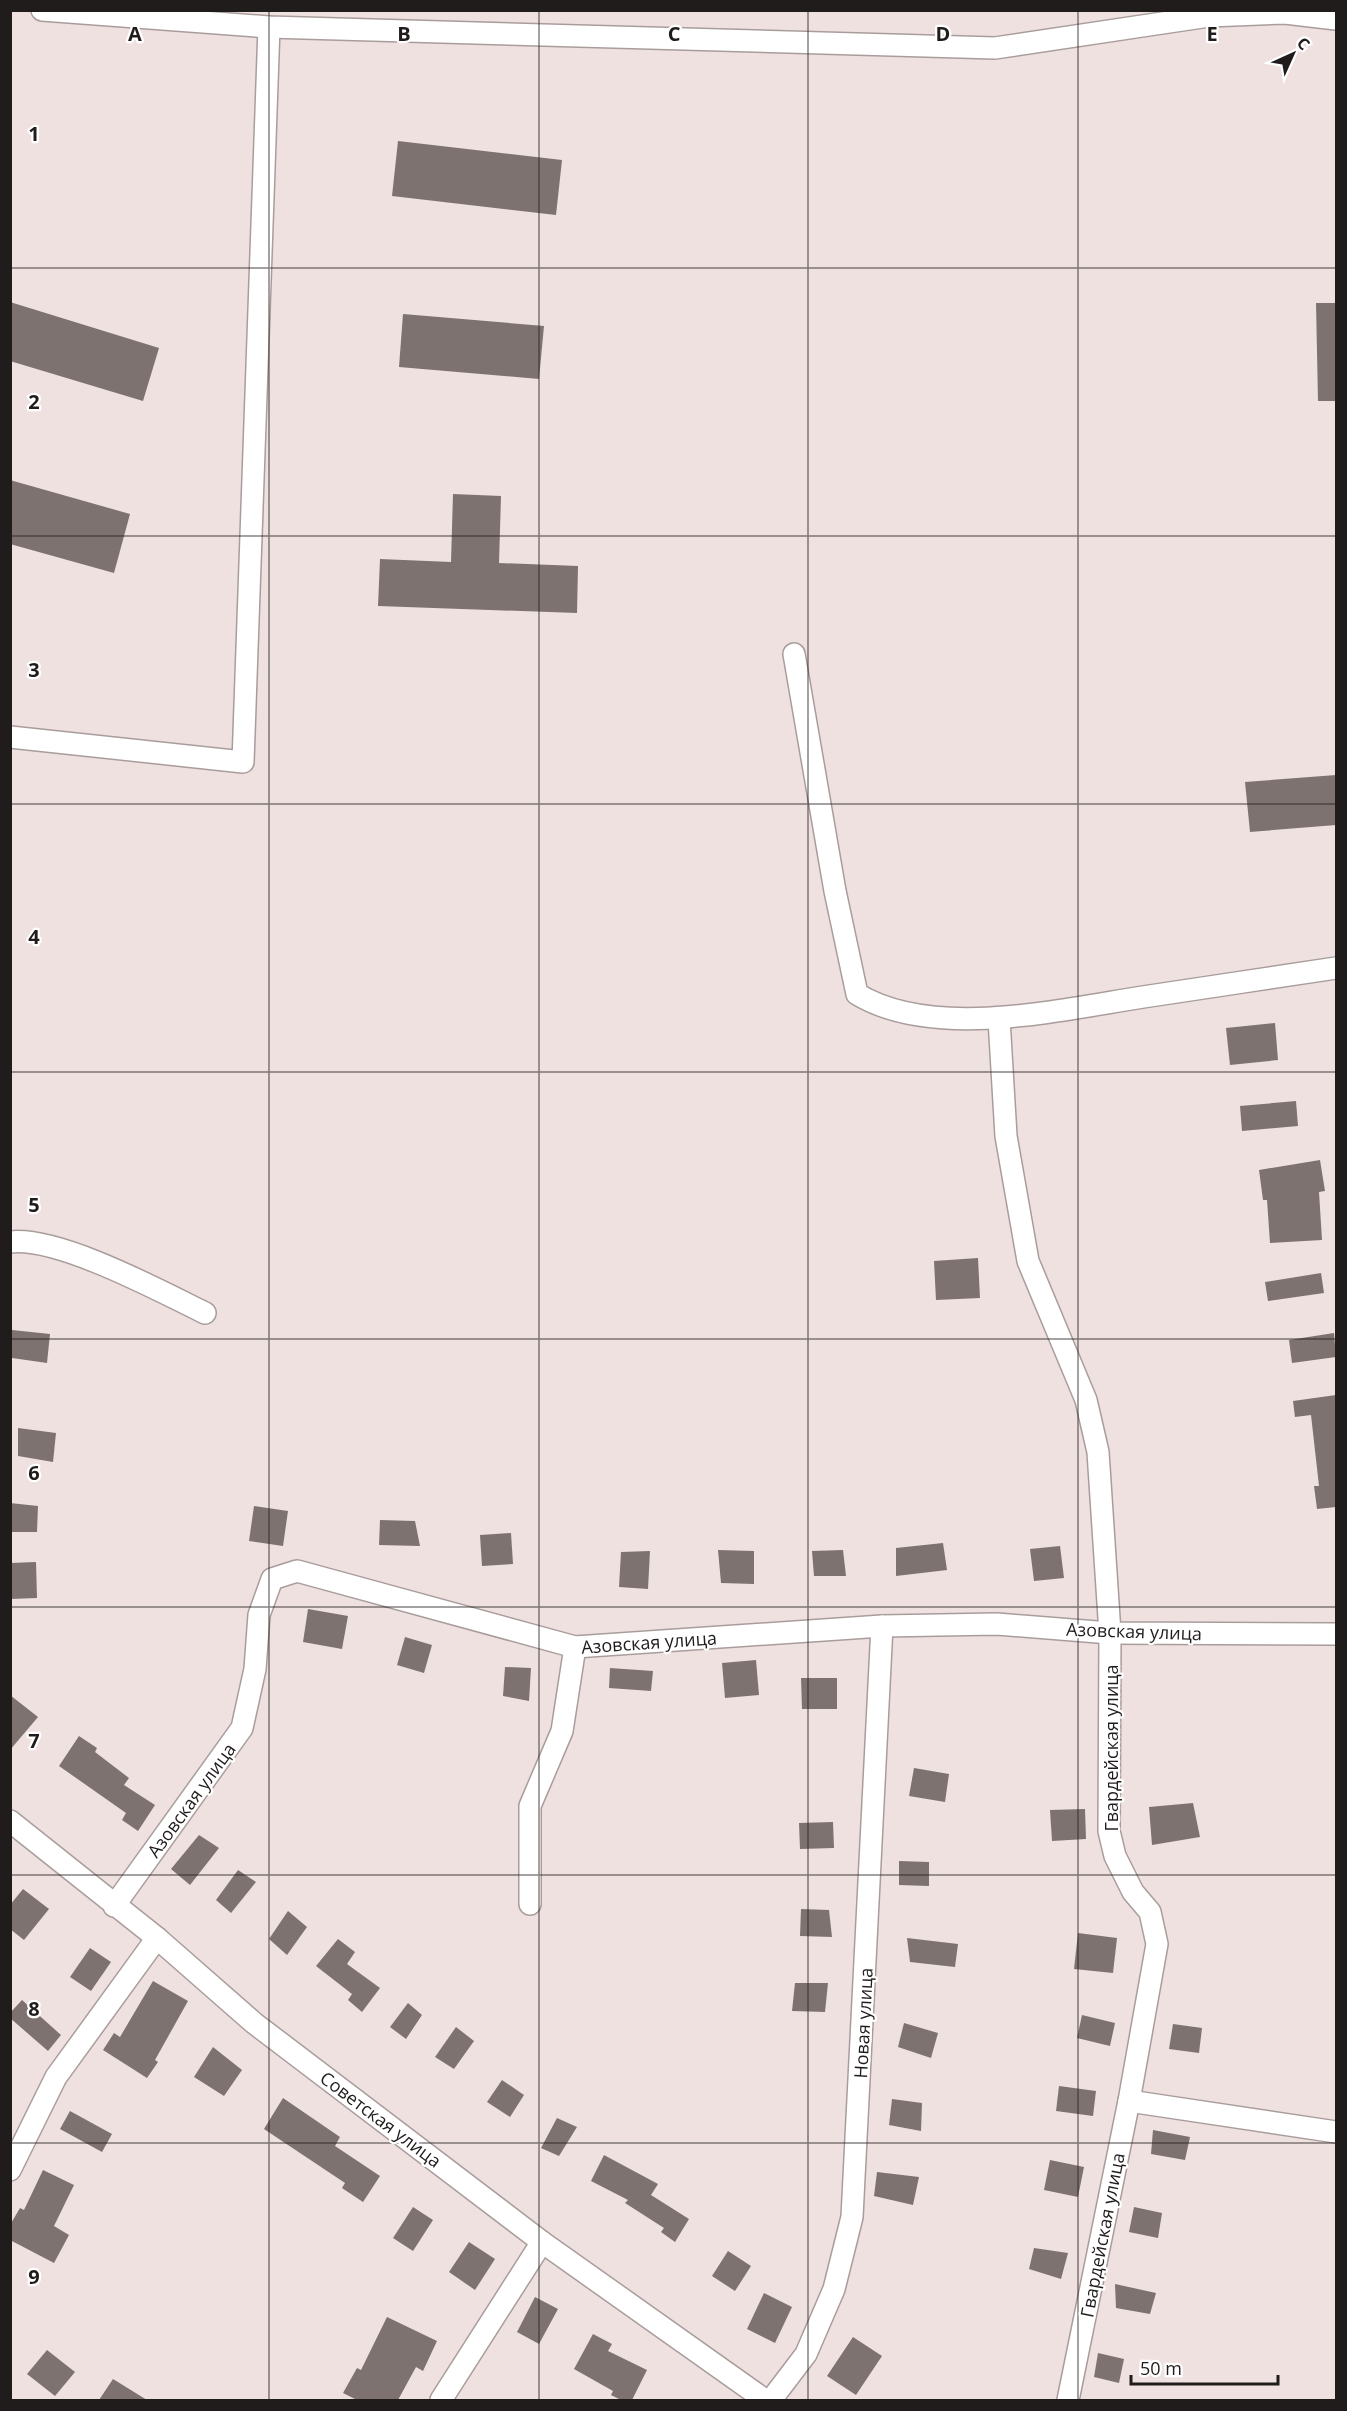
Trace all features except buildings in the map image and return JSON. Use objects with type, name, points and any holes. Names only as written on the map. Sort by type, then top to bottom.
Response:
[{"type":"street","points":[[42,10],[269,27],[995,48],[1209,16],[1285,13],[1336,19]]},
{"type":"street","points":[[10,738],[243,762],[269,27]]},
{"type":"street","points":[[794,654],[835,891],[857,994],[875,1005],[920,1015],[999,1019],[1336,968]]},
{"type":"street","name":"Гвардейская улица","points":[[999,1019],[1006,1136],[1028,1261],[1086,1400],[1098,1452],[1110,1633],[1109,1831],[1115,1856],[1133,1892],[1150,1912],[1157,1944],[1129,2101],[1068,2400]]},
{"type":"street","points":[[10,1242],[26,1240],[107,1266],[205,1312]]},
{"type":"street","name":"Азовская улица","points":[[114,1906],[242,1728],[255,1669],[258,1615],[272,1579],[297,1570],[574,1647],[882,1626],[997,1624],[1110,1633],[1336,1634]]},
{"type":"street","name":"Новая улица","points":[[771,2400],[806,2354],[834,2289],[852,2217],[882,1626]]},
{"type":"street","points":[[530,1904],[530,1806],[562,1731],[574,1647]]},
{"type":"street","name":"Советская улица","points":[[10,1821],[157,1938],[254,2022],[542,2242],[765,2400]]},
{"type":"street","points":[[10,2170],[56,2077],[157,1938]]},
{"type":"street","points":[[1129,2101],[1336,2132]]},
{"type":"street","points":[[441,2400],[542,2242]]}]
